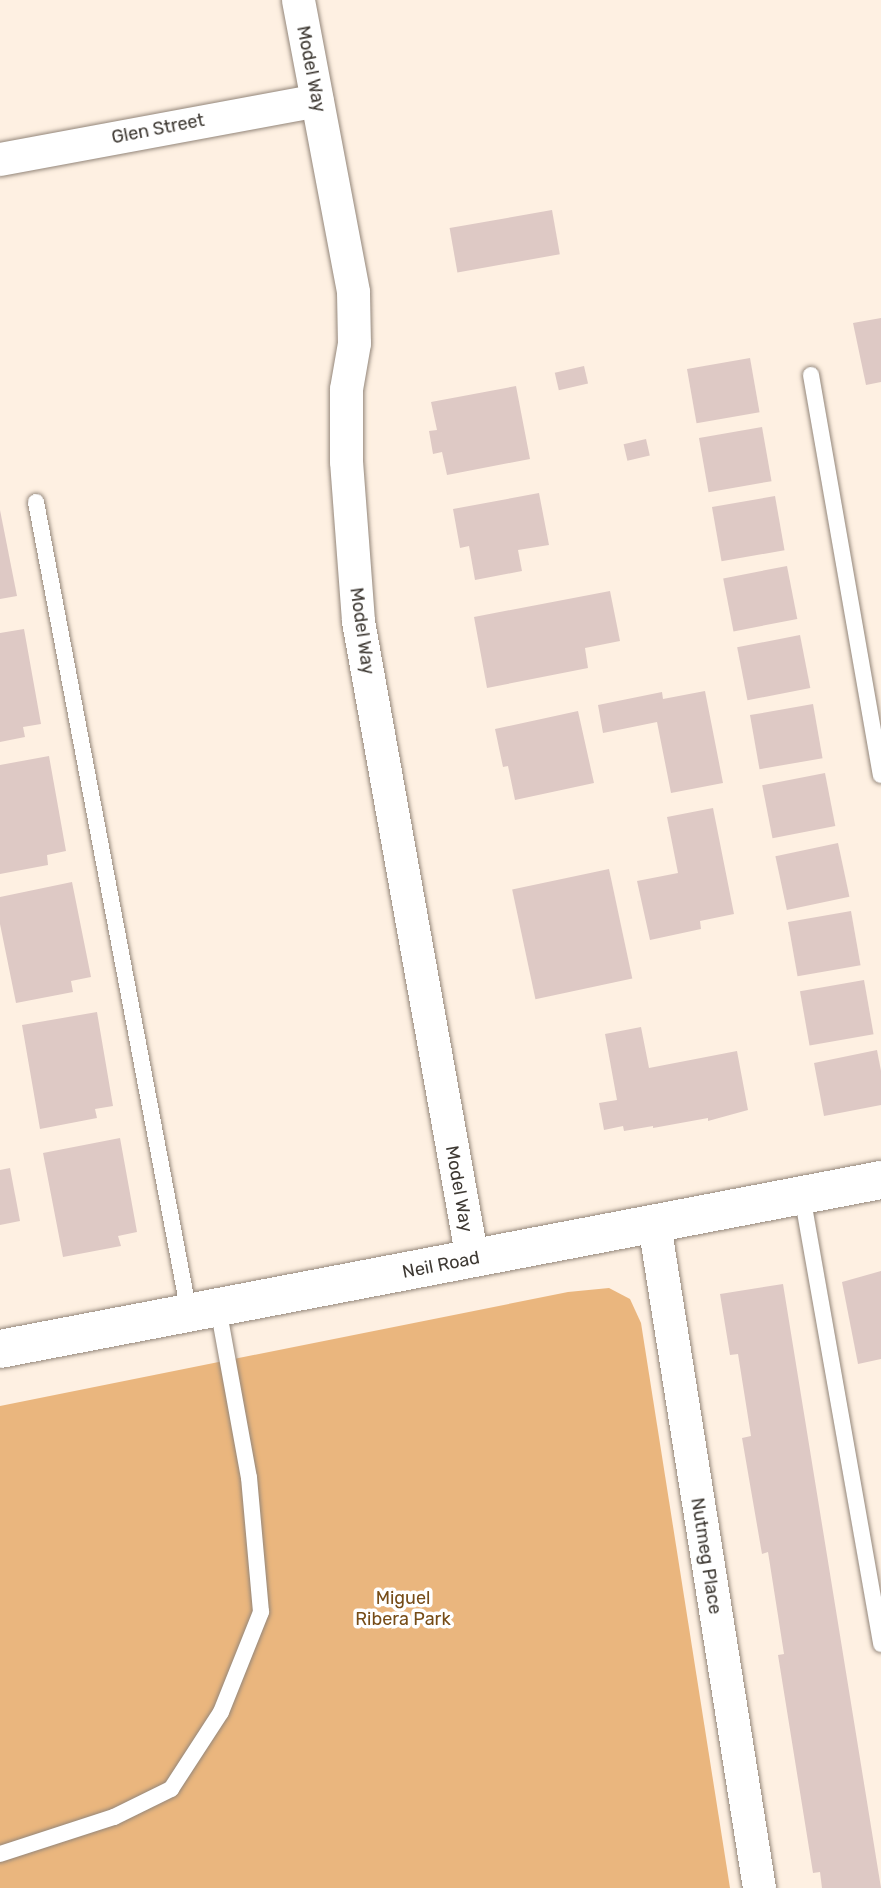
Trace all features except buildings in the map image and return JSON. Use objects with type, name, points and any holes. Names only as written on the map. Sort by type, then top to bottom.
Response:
[{"type":"street","name":"Model Way","points":[[298,0],[353,292],[354,343],[346,388],[346,461],[358,621],[472,1259]]},
{"type":"street","name":"Glen Street","points":[[0,159],[317,100]]},
{"type":"street","name":"Neil Road","points":[[0,1349],[881,1180]]},
{"type":"street","name":"Nutmeg Place","points":[[654,1224],[759,1888]]},
{"type":"lane","points":[[811,375],[881,775]]},
{"type":"lane","points":[[0,1854],[114,1817],[171,1789],[221,1712],[261,1612],[248,1478],[204,1310],[36,502]]},
{"type":"lane","points":[[802,1195],[881,1644]]},
{"type":"green space","name":"Miguel Ribera Park","points":[[609,1288],[630,1299],[641,1323],[730,1888],[0,1888],[0,1406],[568,1292]]}]
